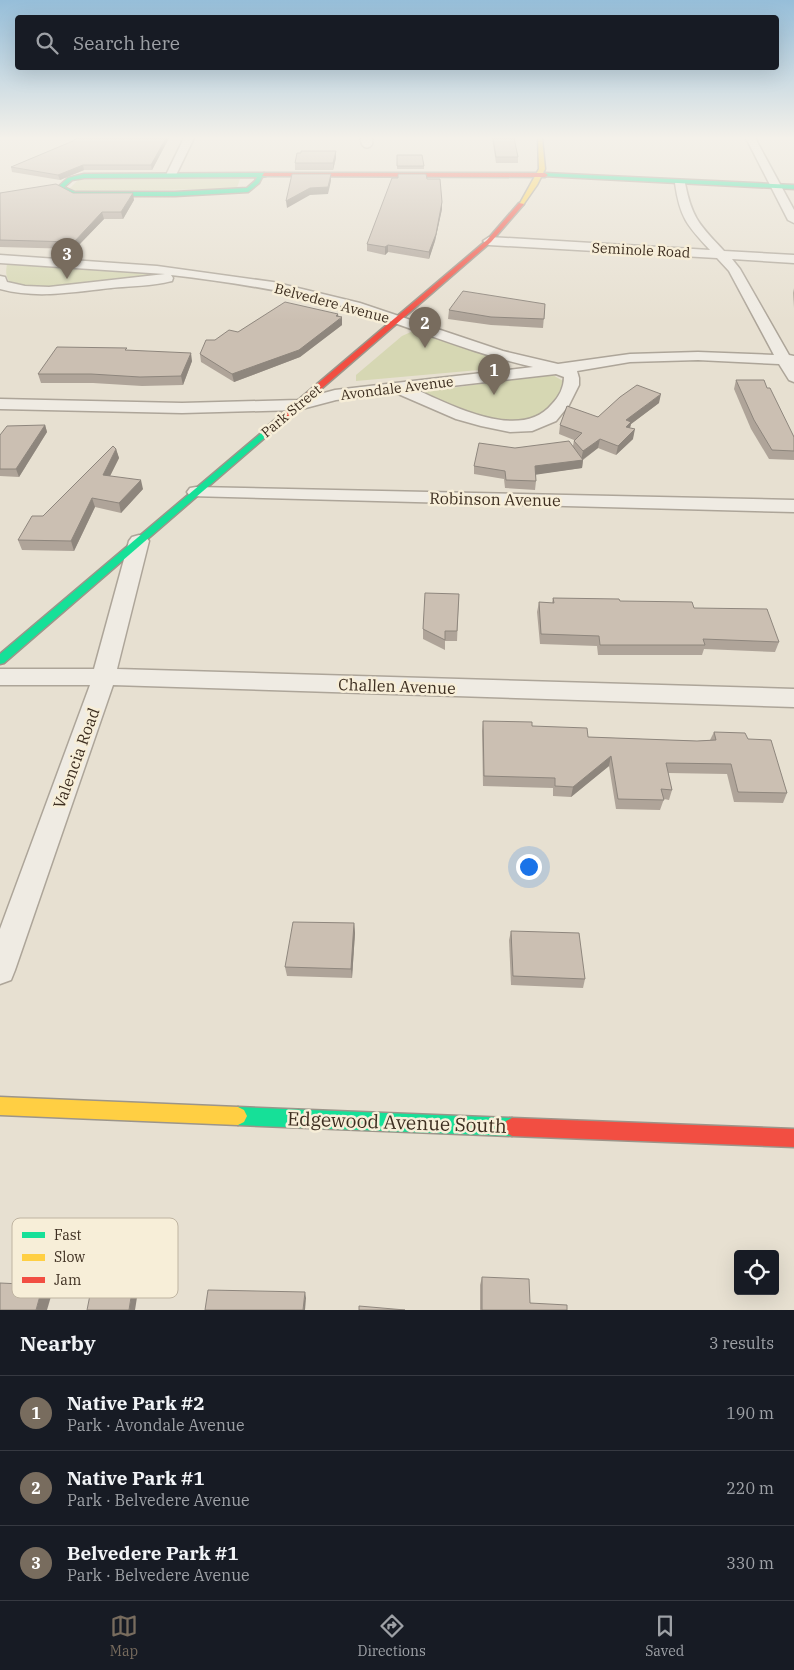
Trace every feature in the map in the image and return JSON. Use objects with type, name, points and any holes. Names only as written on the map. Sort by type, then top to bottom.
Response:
[{"type":"street","name":"Park Street","points":[[0,660],[398,321],[489,241],[524,199]]},
{"type":"street","points":[[683,199],[691,222],[734,269],[789,360],[794,377]]},
{"type":"street","points":[[782,199],[794,220]]},
{"type":"street","name":"Seminole Road","points":[[489,241],[794,259]]},
{"type":"street","name":"Belvedere Avenue","points":[[0,259],[137,266],[250,281],[313,294],[491,352],[559,369]]},
{"type":"street","name":"Belvedere Avenue","points":[[0,280],[2,285],[32,291],[165,279],[190,273]]},
{"type":"street","name":"Avondale Avenue","points":[[0,404],[182,408],[298,405],[335,396],[559,369],[630,358],[732,356],[789,360]]},
{"type":"street","points":[[401,389],[474,419],[522,428],[545,422],[558,413],[573,383],[571,374],[559,369]]},
{"type":"street","name":"Robinson Avenue","points":[[196,492],[794,506]]},
{"type":"street","name":"Valencia Road","points":[[0,970],[104,677],[139,541]]},
{"type":"street","name":"Challen Avenue","points":[[0,677],[104,677],[794,698]]},
{"type":"street","name":"Edgewood Avenue South","points":[[0,1106],[794,1138]]},
{"type":"green space","points":[[7,264],[159,273],[59,288],[38,288],[21,286],[10,282],[6,271]]},
{"type":"green space","points":[[413,331],[505,363],[501,368],[356,381],[356,375],[402,336]]},
{"type":"green space","points":[[551,374],[563,381],[553,403],[539,415],[522,420],[502,420],[482,415],[423,392]]},
{"type":"building","points":[[0,199],[129,199],[121,212],[102,212],[74,242],[0,240]]},
{"type":"building","points":[[384,199],[442,199],[436,234],[429,252],[388,245],[385,247],[367,244]]},
{"type":"building","points":[[463,291],[545,304],[544,319],[491,317],[449,310]]},
{"type":"building","points":[[285,302],[338,314],[336,316],[342,317],[299,350],[232,374],[200,354],[206,340],[215,340],[229,330],[238,332]]},
{"type":"building","points":[[57,347],[127,348],[125,350],[191,353],[181,376],[140,377],[91,374],[38,374]]},
{"type":"building","points":[[736,380],[764,380],[767,388],[770,388],[794,437],[794,451],[772,450],[754,420]]},
{"type":"building","points":[[637,385],[661,394],[626,420],[631,422],[626,427],[635,429],[618,446],[600,439],[583,451],[574,441],[582,433],[560,425],[567,406],[598,417],[620,397]]},
{"type":"building","points":[[45,425],[16,469],[0,469],[0,435],[7,426]]},
{"type":"building","points":[[569,441],[583,460],[535,466],[536,481],[506,480],[505,471],[474,466],[479,443],[515,448]]},
{"type":"building","points":[[113,446],[116,449],[103,475],[141,480],[119,503],[92,498],[71,541],[18,540],[32,516],[43,516]]},
{"type":"building","points":[[425,593],[459,594],[457,631],[445,631],[445,640],[423,629]]},
{"type":"building","points":[[553,598],[692,602],[694,608],[767,609],[779,642],[703,639],[705,645],[600,645],[599,636],[541,634],[539,602],[554,603]]},
{"type":"building","points":[[483,721],[532,722],[532,726],[587,728],[588,737],[697,741],[716,740],[714,732],[745,733],[748,739],[771,740],[787,793],[738,792],[731,764],[666,763],[672,790],[661,789],[664,800],[618,799],[611,756],[573,787],[555,786],[555,778],[484,776]]},
{"type":"building","points":[[293,922],[354,923],[351,969],[285,967]]},
{"type":"building","points":[[511,931],[579,933],[585,979],[513,976]]},
{"type":"building","points":[[482,1277],[529,1279],[530,1303],[567,1305],[567,1310],[482,1310]]},
{"type":"building","points":[[0,1283],[12,1284],[12,1298],[39,1298],[36,1310],[0,1310]]},
{"type":"building","points":[[208,1290],[305,1292],[303,1310],[205,1310]]},
{"type":"building","points":[[89,1298],[131,1298],[129,1310],[87,1310]]},
{"type":"building","points":[[359,1306],[405,1310],[359,1310]]},
{"type":"traffic: fast","points":[[0,660],[266,432]]},
{"type":"traffic: fast","points":[[238,1116],[512,1127]]},
{"type":"traffic: slow","points":[[521,204],[524,199]]},
{"type":"traffic: slow","points":[[0,1106],[238,1116]]},
{"type":"traffic: jam","points":[[266,432],[489,241],[521,204]]},
{"type":"traffic: jam","points":[[512,1127],[794,1138]]},
{"type":"place","name":"Belvedere Park #1","points":[[67,279]]},
{"type":"place","name":"Native Park #1","points":[[425,348]]},
{"type":"place","name":"Native Park #2","points":[[494,395]]}]
